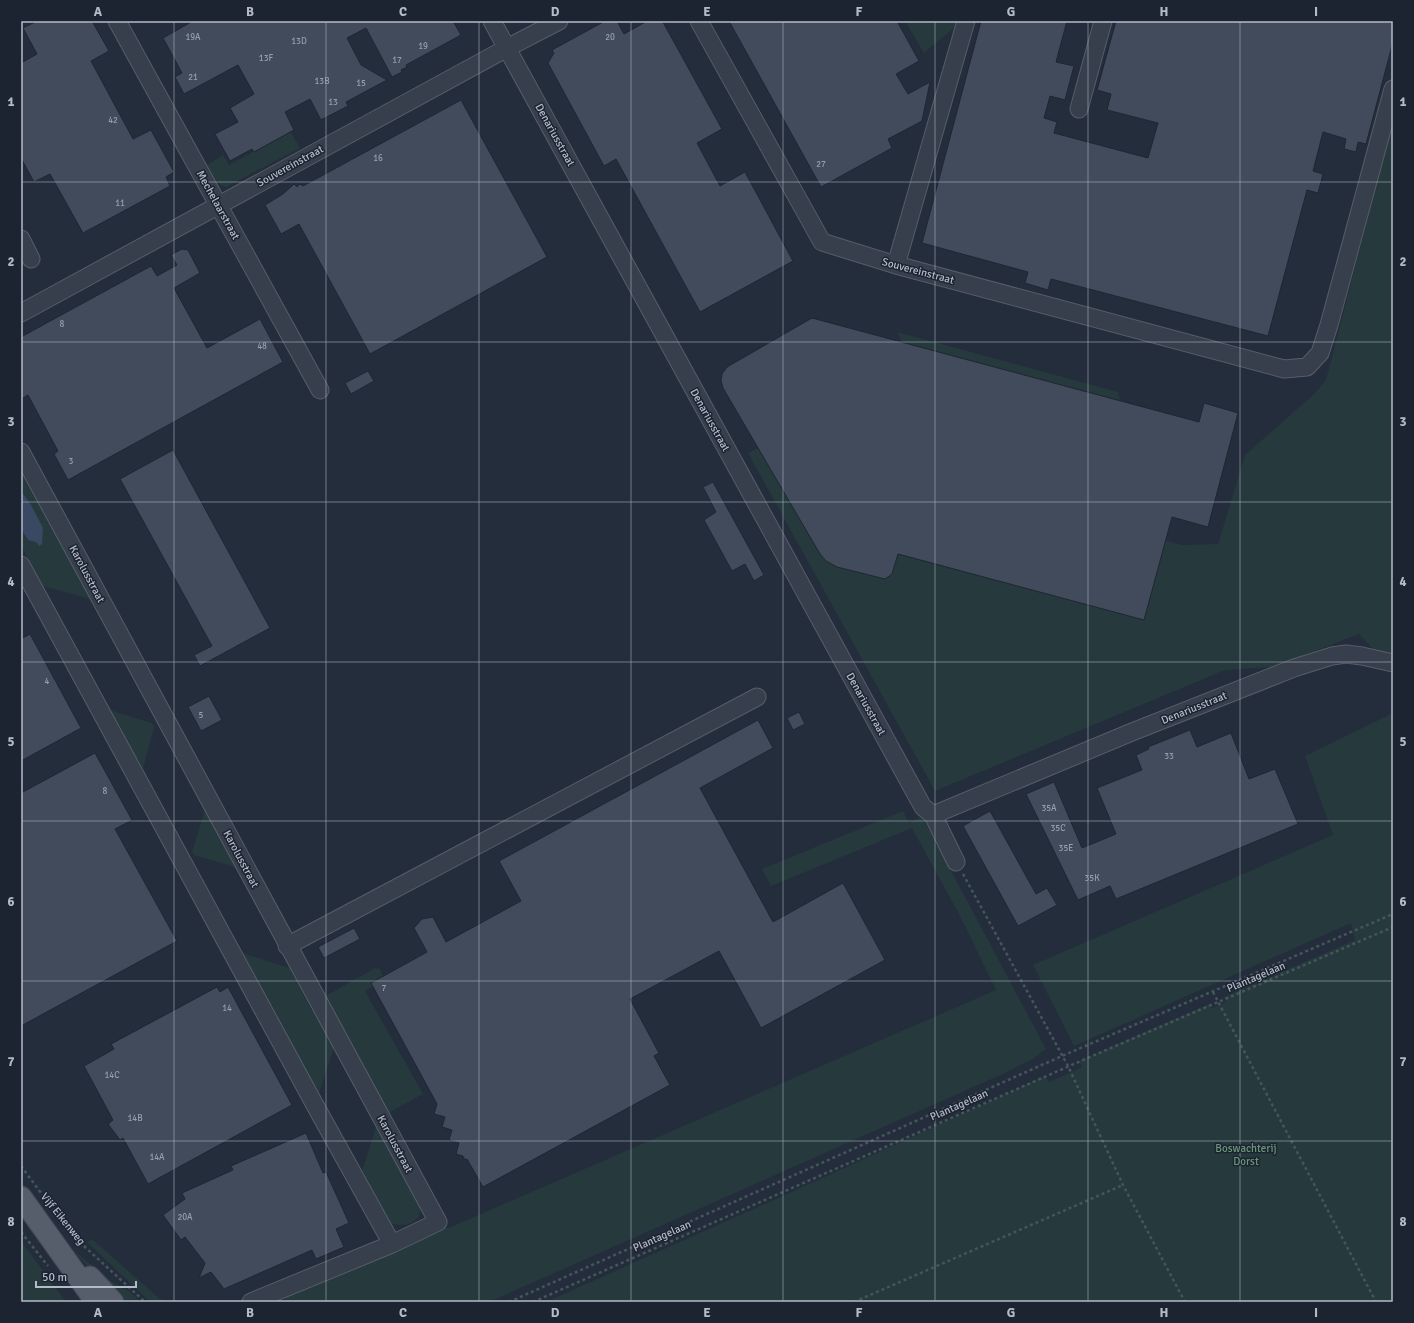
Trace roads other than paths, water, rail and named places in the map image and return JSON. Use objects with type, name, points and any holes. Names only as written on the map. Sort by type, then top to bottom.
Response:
[{"type":"main road","name":"Vijf Eikenweg","points":[[21,1197],[96,1302]]},
{"type":"main road","name":"Vijf Eikenweg","points":[[61,1251],[85,1272],[113,1302]]},
{"type":"street","name":"Mechelaarstraat","points":[[117,21],[320,390]]},
{"type":"street","name":"Denariusstraat","points":[[492,21],[918,798],[923,807],[933,815],[956,862]]},
{"type":"street","name":"Souvereinstraat","points":[[21,313],[559,21]]},
{"type":"street","name":"Souvereinstraat","points":[[699,21],[822,242],[896,265],[1284,369],[1307,367],[1320,353],[1329,325],[1393,89]]},
{"type":"street","points":[[896,265],[966,21]]},
{"type":"street","points":[[1079,109],[1103,21]]},
{"type":"street","points":[[21,239],[31,259]]},
{"type":"street","name":"Karolusstraat","points":[[21,452],[438,1222],[392,1244],[251,1302]]},
{"type":"street","points":[[21,564],[392,1244]]},
{"type":"street","name":"Denariusstraat","points":[[933,815],[1132,732],[1294,668],[1332,656],[1346,654],[1393,663]]},
{"type":"street","points":[[288,946],[757,697]]},
{"type":"water","points":[[21,491],[30,503],[43,528],[42,544],[39,546],[36,542],[28,540],[21,529]]},
{"type":"park label","name":"Boswachterij Dorst","points":[[1246,1154]]}]
